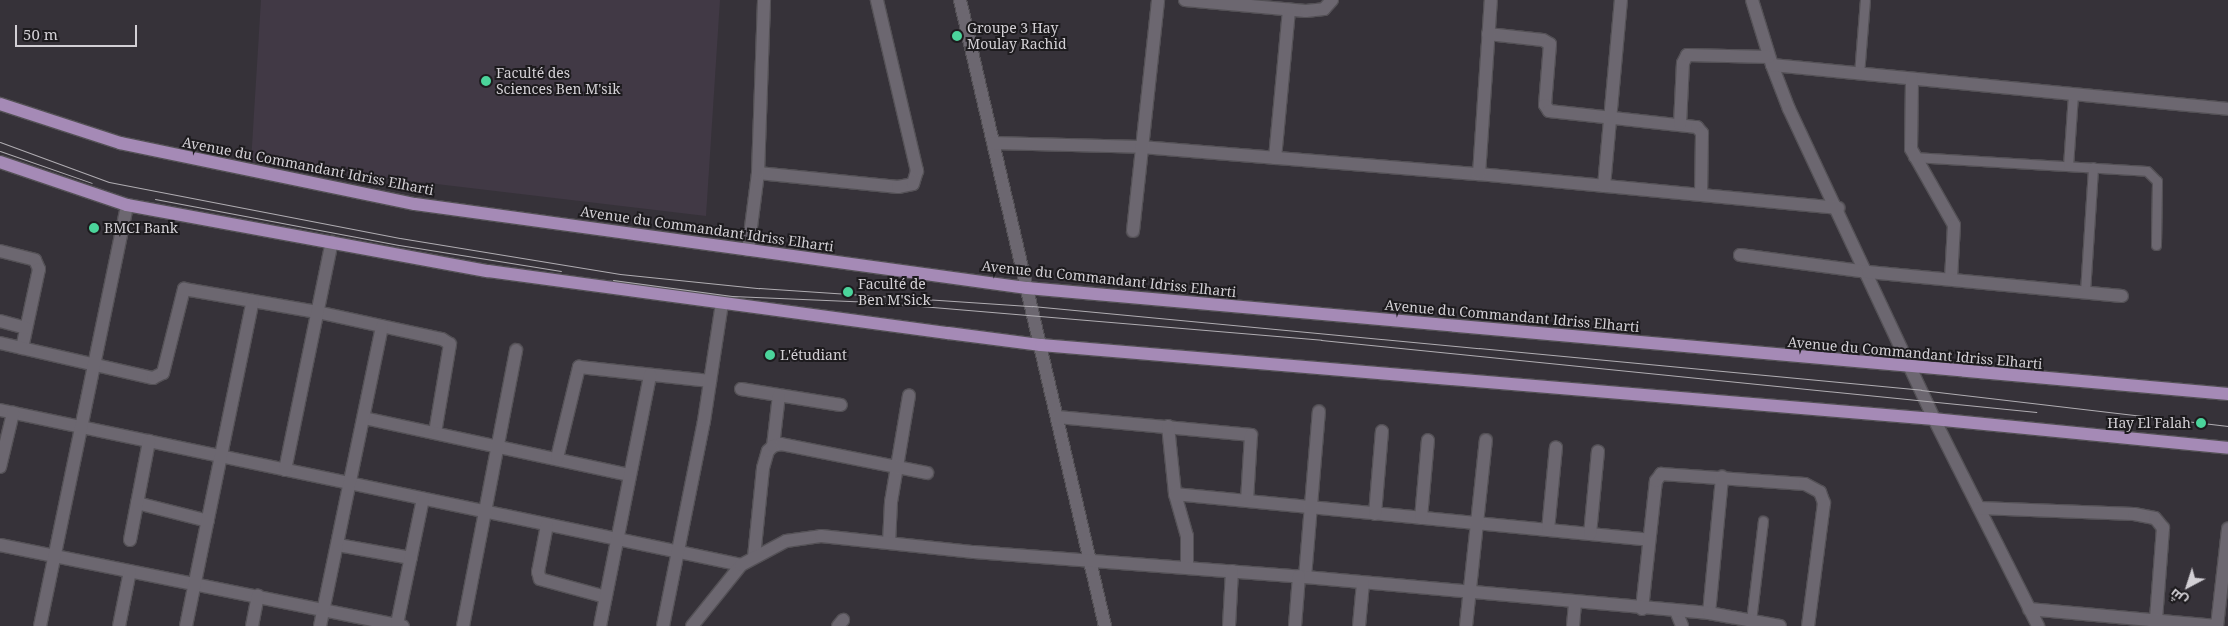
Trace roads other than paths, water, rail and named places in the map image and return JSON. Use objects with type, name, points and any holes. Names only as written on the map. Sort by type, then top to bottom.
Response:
[{"type":"main road","name":"Avenue du Commandant Idriss Elharti","points":[[0,104],[120,143],[415,204],[1027,288],[2228,394]]},
{"type":"main road","points":[[0,162],[127,205],[488,271],[1041,345],[1934,419],[2228,448]]},
{"type":"street","points":[[748,250],[758,173],[764,0]]},
{"type":"street","points":[[758,173],[898,187],[913,184],[917,171],[878,0]]},
{"type":"street","points":[[960,0],[1058,417],[1104,626]]},
{"type":"street","points":[[1133,231],[1158,0]]},
{"type":"street","points":[[1185,0],[1289,10],[1324,9],[1332,0]]},
{"type":"street","points":[[1478,174],[1491,0]]},
{"type":"street","points":[[1604,186],[1621,0]]},
{"type":"street","points":[[1752,0],[1770,61],[1934,419],[2038,626]]},
{"type":"street","points":[[1275,158],[1289,10]]},
{"type":"street","points":[[1488,34],[1543,40],[1550,44],[1545,105],[1549,111],[1680,124],[1697,128],[1702,134],[1701,194]]},
{"type":"street","points":[[1680,124],[1683,63],[1687,55],[1770,61],[1859,74],[2228,109]]},
{"type":"street","points":[[1912,79],[1913,158],[1954,225],[1951,279]]},
{"type":"street","points":[[993,143],[1141,147],[1478,174],[1838,208]]},
{"type":"street","points":[[40,626],[127,205]]},
{"type":"street","points":[[285,470],[332,242]]},
{"type":"street","points":[[0,252],[38,263],[39,270],[22,348]]},
{"type":"street","points":[[1740,255],[1868,272],[2122,296]]},
{"type":"street","points":[[0,343],[95,363],[153,378],[159,377],[168,355],[184,289],[317,312],[382,326],[450,344],[435,433]]},
{"type":"street","points":[[186,626],[222,457],[252,301]]},
{"type":"street","points":[[663,626],[710,381],[722,303]]},
{"type":"street","points":[[0,321],[26,328]]},
{"type":"street","points":[[320,626],[351,484],[382,326]]},
{"type":"street","points":[[463,626],[487,512],[516,350]]},
{"type":"street","points":[[557,458],[580,367],[710,381]]},
{"type":"street","points":[[600,626],[650,375]]},
{"type":"street","points":[[742,388],[840,405]]},
{"type":"street","points":[[773,446],[779,395]]},
{"type":"street","points":[[889,543],[891,502],[909,396]]},
{"type":"street","points":[[0,410],[741,565]]},
{"type":"street","points":[[1295,626],[1310,508],[1319,412]]},
{"type":"street","points":[[0,467],[14,413]]},
{"type":"street","points":[[1058,417],[1251,435],[1247,501]]},
{"type":"street","points":[[364,418],[498,445],[630,475]]},
{"type":"street","points":[[1168,426],[1176,494],[1187,536],[1187,568]]},
{"type":"street","points":[[1375,514],[1382,431]]},
{"type":"street","points":[[1421,518],[1428,440]]},
{"type":"street","points":[[1466,626],[1486,440]]},
{"type":"street","points":[[130,540],[149,441]]},
{"type":"street","points":[[754,557],[763,468],[768,451],[773,446],[781,444],[927,474]]},
{"type":"street","points":[[1548,530],[1556,447]]},
{"type":"street","points":[[1590,534],[1598,451]]},
{"type":"street","points":[[1642,609],[1656,480],[1661,474],[1805,484],[1814,487],[1824,498],[1808,626]]},
{"type":"street","points":[[1709,613],[1722,477]]},
{"type":"street","points":[[1176,494],[1649,540]]},
{"type":"street","points":[[0,546],[258,596],[393,625],[411,558],[423,499]]},
{"type":"street","points":[[137,503],[208,521]]},
{"type":"street","points":[[1979,508],[2134,514],[2155,518],[2163,528],[2156,619]]},
{"type":"street","points":[[547,525],[538,572],[540,579],[606,597]]},
{"type":"street","points":[[2029,609],[2156,619],[2216,626],[2228,529]]},
{"type":"street","points":[[692,626],[741,565],[786,541],[821,536],[1091,561],[1302,576],[1470,594],[1642,609],[1709,613],[1780,626]]},
{"type":"street","points":[[338,544],[411,558]]},
{"type":"street","points":[[119,626],[130,571]]},
{"type":"street","points":[[1229,626],[1232,571]]},
{"type":"street","points":[[1359,626],[1363,583]]},
{"type":"street","points":[[252,626],[258,596]]},
{"type":"street","points":[[1573,626],[1575,603]]},
{"type":"street","points":[[1676,611],[1682,626]]},
{"type":"lane","points":[[1859,74],[1865,0]]},
{"type":"lane","points":[[2068,166],[2072,94]]},
{"type":"lane","points":[[1913,158],[2093,167],[2153,174],[2158,190],[2156,245]]},
{"type":"lane","points":[[2085,292],[2093,167]]},
{"type":"lane","points":[[1751,621],[1763,521]]},
{"type":"tram line","points":[[0,142],[109,182],[400,238],[620,274],[759,288],[1032,306],[1479,348],[1921,390],[2228,426]]},
{"type":"tram line","points":[[0,151],[92,183]]},
{"type":"tram line","points":[[155,199],[399,245],[561,271]]},
{"type":"tram line","points":[[613,280],[732,296],[873,302],[1321,340],[2036,412]]},
{"type":"place","name":"Groupe 3 Hay Moulay Rachid","points":[[957,36]]},
{"type":"place","name":"Faculté des Sciences Ben M'sik","points":[[486,81]]},
{"type":"place","name":"BMCI Bank","points":[[94,228]]},
{"type":"place","name":"Faculté de Ben M'Sick","points":[[848,292]]},
{"type":"place","name":"L'étudiant","points":[[770,355]]},
{"type":"place","name":"Hay El Falah","points":[[2201,423]]}]
